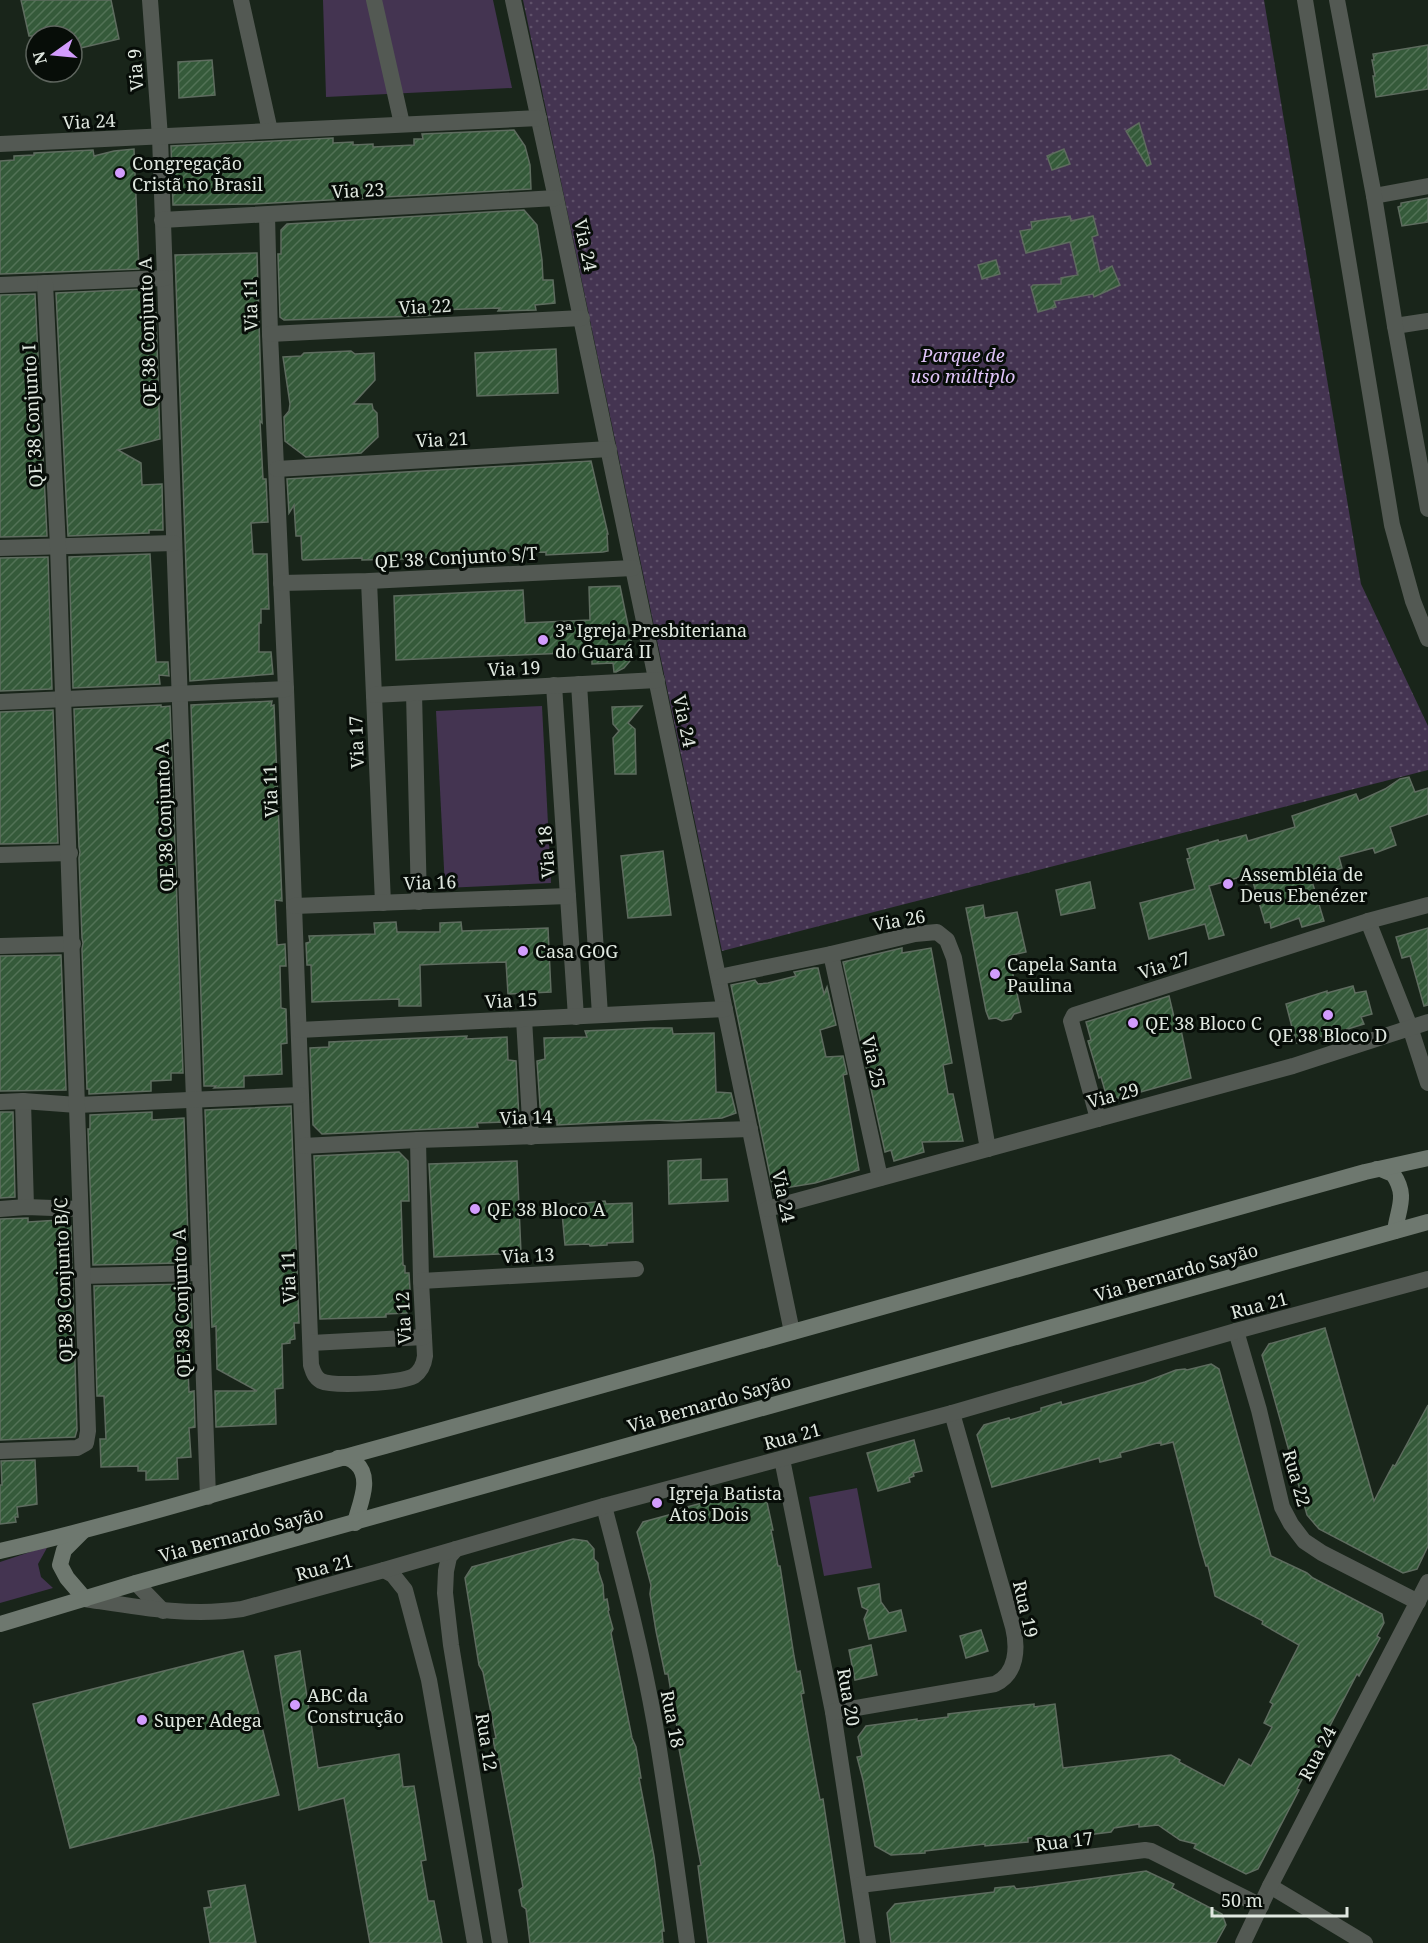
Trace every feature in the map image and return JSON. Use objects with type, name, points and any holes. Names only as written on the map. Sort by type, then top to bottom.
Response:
[{"type":"main road","points":[[0,1551],[82,1532],[1365,1172],[1428,1158]]},
{"type":"main road","points":[[1365,1172],[1381,1169],[1393,1174],[1396,1179],[1402,1193],[1402,1200],[1395,1231]]},
{"type":"main road","name":"Via Bernardo Sayão","points":[[0,1624],[136,1583],[1428,1222]]},
{"type":"main road","points":[[337,1459],[346,1457],[352,1460],[360,1467],[363,1476],[363,1494],[355,1523]]},
{"type":"main road","points":[[82,1532],[64,1550],[60,1565],[67,1578],[86,1599]]},
{"type":"street","name":"Via 9","points":[[150,0],[160,137]]},
{"type":"street","points":[[241,0],[270,131]]},
{"type":"street","points":[[374,0],[402,124]]},
{"type":"street","name":"Via 24","points":[[513,0],[582,318],[792,1332]]},
{"type":"street","points":[[1305,0],[1392,525],[1413,602],[1428,639]]},
{"type":"street","points":[[1337,0],[1374,196],[1395,326],[1421,432],[1428,509]]},
{"type":"street","name":"Via 24","points":[[0,144],[539,118]]},
{"type":"street","name":"QE 38 Conjunto A","points":[[160,137],[207,1497]]},
{"type":"street","points":[[1374,196],[1428,186]]},
{"type":"street","name":"Via 23","points":[[162,220],[556,198]]},
{"type":"street","name":"Via 11","points":[[267,215],[312,1365]]},
{"type":"street","points":[[0,285],[165,278]]},
{"type":"street","name":"QE 38 Conjunto I","points":[[45,283],[58,547],[73,944]]},
{"type":"street","name":"Via 22","points":[[270,334],[582,318]]},
{"type":"street","points":[[1395,326],[1428,321]]},
{"type":"street","name":"Via 21","points":[[277,469],[609,449]]},
{"type":"street","points":[[0,548],[174,543]]},
{"type":"street","name":"QE 38 Conjunto S/T","points":[[281,583],[633,568]]},
{"type":"street","name":"Via 17","points":[[369,580],[382,903]]},
{"type":"street","name":"Via 19","points":[[374,695],[657,680]]},
{"type":"street","points":[[579,684],[600,1016]]},
{"type":"street","name":"Via 18","points":[[554,685],[576,1017]]},
{"type":"street","points":[[0,702],[286,689]]},
{"type":"street","points":[[414,693],[419,902]]},
{"type":"street","points":[[0,855],[70,853]]},
{"type":"street","name":"Via 16","points":[[294,906],[568,896]]},
{"type":"street","name":"Via 27","points":[[1098,1119],[1071,1021],[1074,1015],[1368,921],[1428,905]]},
{"type":"street","points":[[1368,921],[1410,1027],[1428,1083]]},
{"type":"street","name":"Via 26","points":[[718,977],[930,931],[937,932],[947,940],[954,958],[988,1149]]},
{"type":"street","points":[[0,946],[73,944]]},
{"type":"street","name":"QE 38 Conjunto B/C","points":[[0,1451],[77,1448],[86,1443],[88,1431],[76,1105],[73,944]]},
{"type":"street","name":"Via 25","points":[[831,954],[880,1178]]},
{"type":"street","name":"Via 15","points":[[299,1030],[725,1010]]},
{"type":"street","points":[[524,1019],[531,1137]]},
{"type":"street","points":[[1410,1027],[1428,1022]]},
{"type":"street","name":"Via 29","points":[[767,1209],[1293,1066],[1410,1027]]},
{"type":"street","points":[[0,1102],[23,1101],[76,1105],[300,1095]]},
{"type":"street","points":[[23,1101],[27,1207]]},
{"type":"street","name":"Via 14","points":[[303,1146],[750,1129]]},
{"type":"street","name":"Via 12","points":[[312,1365],[316,1377],[332,1384],[393,1382],[406,1379],[419,1371],[424,1364],[418,1140]]},
{"type":"street","points":[[0,1209],[27,1207],[80,1209]]},
{"type":"street","name":"Via 13","points":[[421,1281],[636,1269]]},
{"type":"street","points":[[82,1276],[200,1273]]},
{"type":"street","name":"Rua 21","points":[[86,1599],[163,1611],[225,1612],[242,1609],[604,1506],[952,1413],[1236,1331],[1428,1279]]},
{"type":"street","name":"Rua 22","points":[[1236,1331],[1259,1410],[1282,1507],[1291,1524],[1304,1541],[1322,1553],[1418,1602]]},
{"type":"street","points":[[310,1343],[424,1337]]},
{"type":"street","name":"Rua 19","points":[[833,1712],[995,1684],[1004,1680],[1013,1663],[1016,1641],[1013,1628],[952,1413]]},
{"type":"street","name":"Rua 20","points":[[782,1459],[833,1712],[868,1943]]},
{"type":"street","name":"Rua 18","points":[[604,1506],[629,1601],[654,1722],[666,1789],[687,1943]]},
{"type":"street","name":"Rua 12","points":[[456,1549],[449,1557],[446,1571],[451,1645],[500,1943]]},
{"type":"street","points":[[384,1570],[393,1575],[405,1590],[429,1680],[475,1943]]},
{"type":"street","name":"Rua 24","points":[[1243,1943],[1270,1886],[1428,1582]]},
{"type":"street","points":[[136,1583],[163,1611]]},
{"type":"street","name":"Rua 17","points":[[860,1886],[1145,1850],[1261,1906]]},
{"type":"street","points":[[1270,1886],[1365,1943]]},
{"type":"green space","points":[[323,0],[493,0],[512,88],[326,97]]},
{"type":"green space","name":"Parque de uso múltiplo","points":[[523,0],[1264,0],[1361,584],[1428,726],[1428,770],[722,951]]},
{"type":"green space","points":[[542,706],[551,883],[445,888],[436,711]]},
{"type":"green space","points":[[857,1488],[872,1568],[824,1576],[809,1497]]},
{"type":"green space","points":[[48,1546],[38,1564],[41,1577],[53,1588],[0,1603],[0,1562]]},
{"type":"building","points":[[21,0],[111,0],[119,39],[84,47],[84,24],[26,24]]},
{"type":"building","points":[[1428,45],[1428,89],[1376,97],[1373,54]]},
{"type":"building","points":[[212,60],[215,95],[179,98],[178,62]]},
{"type":"building","points":[[1139,123],[1151,164],[1147,166],[1126,131]]},
{"type":"building","points":[[514,130],[525,146],[530,165],[531,189],[254,204],[173,205],[171,146],[333,138],[333,143],[373,144],[373,147],[414,145],[414,139],[423,139],[422,134]]},
{"type":"building","points":[[134,149],[139,269],[0,274],[0,161],[14,160],[14,156],[34,155],[34,153],[93,150],[94,156]]},
{"type":"building","points":[[1064,149],[1070,164],[1052,170],[1047,156]]},
{"type":"building","points":[[1428,198],[1428,222],[1402,226],[1398,207],[1401,203]]},
{"type":"building","points":[[524,210],[537,225],[543,280],[553,280],[555,303],[535,305],[536,310],[498,311],[500,308],[434,310],[434,315],[421,316],[284,320],[280,317],[278,254],[281,254],[281,230],[287,224]]},
{"type":"building","points":[[1070,216],[1071,221],[1093,216],[1098,235],[1092,237],[1100,272],[1112,266],[1120,285],[1094,297],[1093,294],[1054,301],[1056,307],[1038,312],[1031,287],[1033,285],[1061,284],[1061,278],[1078,275],[1070,242],[1026,253],[1020,231],[1032,229],[1031,222]]},
{"type":"building","points":[[257,253],[262,423],[260,421],[268,522],[251,523],[253,554],[267,554],[269,609],[261,609],[259,652],[271,652],[273,674],[190,681],[175,255]]},
{"type":"building","points":[[996,260],[1000,274],[982,279],[978,265]]},
{"type":"building","points":[[144,289],[156,313],[160,439],[118,450],[141,463],[142,485],[162,484],[163,530],[149,530],[149,533],[68,536],[56,293]]},
{"type":"building","points":[[35,294],[47,536],[0,537],[0,295]]},
{"type":"building","points":[[556,349],[558,393],[477,396],[475,353]]},
{"type":"building","points":[[351,351],[355,354],[374,353],[375,380],[353,404],[372,404],[377,413],[378,437],[361,453],[306,457],[285,441],[284,417],[289,411],[290,404],[283,357],[301,356],[304,353]]},
{"type":"building","points":[[591,461],[608,534],[608,551],[603,552],[546,555],[546,552],[489,553],[404,559],[303,560],[301,536],[296,536],[294,505],[289,513],[287,479]]},
{"type":"building","points":[[150,554],[156,662],[168,662],[169,676],[159,675],[160,684],[73,688],[69,557]]},
{"type":"building","points":[[48,557],[52,689],[0,691],[0,558]]},
{"type":"building","points":[[620,586],[633,650],[630,661],[616,672],[614,672],[613,663],[592,664],[592,652],[396,660],[394,596],[523,590],[525,623],[590,620],[589,587]]},
{"type":"building","points":[[272,701],[282,901],[275,900],[277,945],[285,944],[286,966],[280,966],[281,1008],[286,1009],[287,1043],[281,1044],[282,1074],[244,1076],[244,1087],[214,1088],[216,1086],[204,1086],[191,705]]},
{"type":"building","points":[[161,705],[161,707],[170,706],[183,1073],[171,1073],[171,1080],[151,1081],[151,1091],[89,1094],[89,1089],[87,1089],[74,709]]},
{"type":"building","points":[[642,706],[628,723],[635,729],[636,774],[615,774],[613,738],[619,731],[613,724],[612,707]]},
{"type":"building","points":[[53,710],[58,843],[0,844],[0,712]]},
{"type":"building","points":[[1409,777],[1415,792],[1428,788],[1428,814],[1390,827],[1396,845],[1375,853],[1373,848],[1339,857],[1342,868],[1311,878],[1324,921],[1302,927],[1299,918],[1271,928],[1270,922],[1265,923],[1253,882],[1246,884],[1244,876],[1209,886],[1224,935],[1209,939],[1205,924],[1149,939],[1140,903],[1195,889],[1187,859],[1190,858],[1187,849],[1246,835],[1248,841],[1295,827],[1292,816],[1356,794],[1359,801],[1400,779]]},
{"type":"building","points":[[663,851],[671,915],[628,918],[621,856]]},
{"type":"building","points":[[1090,882],[1095,908],[1061,915],[1056,890]]},
{"type":"building","points":[[983,905],[985,918],[1017,912],[1026,952],[1009,956],[1021,1012],[1014,1014],[1011,1019],[1002,1021],[996,1018],[989,1019],[986,1011],[966,908]]},
{"type":"building","points":[[396,922],[397,932],[440,932],[440,923],[461,922],[462,931],[548,928],[551,992],[508,994],[506,962],[441,964],[420,965],[421,1006],[399,1006],[399,999],[312,1002],[311,965],[307,965],[306,943],[310,942],[309,936],[375,934],[374,923]]},
{"type":"building","points":[[1428,928],[1428,1005],[1424,1006],[1410,956],[1402,958],[1396,937]]},
{"type":"building","points":[[902,948],[902,953],[931,948],[952,1063],[943,1065],[948,1094],[953,1094],[963,1141],[922,1142],[924,1152],[894,1161],[891,1150],[885,1152],[843,962]]},
{"type":"building","points":[[61,955],[66,1090],[0,1091],[0,956]]},
{"type":"building","points":[[818,968],[824,994],[827,987],[836,1025],[820,1030],[826,1057],[843,1056],[847,1074],[843,1075],[859,1170],[815,1183],[773,1190],[731,985],[755,980],[758,984],[768,983],[796,976],[794,972]]},
{"type":"building","name":"QE 38 Bloco D","points":[[1353,986],[1355,993],[1366,991],[1372,1014],[1361,1017],[1364,1024],[1297,1043],[1286,1004],[1327,991],[1327,993]]},
{"type":"building","points":[[1169,996],[1174,1017],[1177,1016],[1181,1030],[1191,1078],[1108,1101],[1088,1041],[1091,1040],[1086,1022]]},
{"type":"building","points":[[672,1028],[673,1034],[714,1033],[716,1092],[731,1093],[736,1113],[722,1118],[677,1121],[557,1125],[557,1120],[541,1120],[537,1061],[545,1059],[544,1038],[587,1037],[585,1031]]},
{"type":"building","points":[[467,1036],[466,1039],[507,1037],[508,1060],[516,1061],[519,1119],[515,1126],[507,1127],[506,1122],[477,1123],[478,1127],[322,1134],[313,1125],[310,1048],[329,1047],[329,1042]]},
{"type":"building","points":[[291,1106],[299,1323],[294,1323],[295,1339],[290,1340],[290,1343],[282,1344],[283,1388],[275,1389],[276,1424],[216,1427],[215,1391],[257,1391],[217,1369],[216,1326],[212,1327],[205,1110]]},
{"type":"building","points":[[0,1112],[13,1112],[15,1197],[0,1198]]},
{"type":"building","points":[[152,1112],[152,1120],[184,1118],[188,1237],[177,1235],[178,1263],[93,1265],[88,1129],[90,1129],[90,1115]]},
{"type":"building","points":[[399,1152],[408,1161],[409,1201],[401,1201],[403,1265],[405,1273],[409,1273],[410,1290],[406,1290],[407,1313],[386,1314],[386,1317],[320,1319],[314,1156]]},
{"type":"building","points":[[701,1159],[701,1180],[727,1179],[728,1201],[669,1204],[668,1161]]},
{"type":"building","name":"QE 38 Bloco A","points":[[517,1161],[521,1253],[434,1257],[429,1164]]},
{"type":"building","points":[[605,1201],[606,1204],[632,1203],[633,1242],[590,1246],[589,1244],[565,1245],[563,1205]]},
{"type":"building","points":[[28,1218],[28,1222],[59,1220],[59,1226],[71,1226],[77,1430],[75,1437],[0,1440],[0,1219]]},
{"type":"building","points":[[190,1284],[192,1328],[186,1328],[189,1392],[194,1391],[195,1427],[189,1428],[191,1457],[177,1458],[178,1479],[146,1480],[146,1471],[138,1471],[138,1466],[101,1467],[100,1439],[106,1439],[104,1396],[97,1396],[94,1286]]},
{"type":"building","points":[[1325,1328],[1374,1501],[1428,1405],[1428,1546],[1417,1569],[1403,1573],[1319,1529],[1307,1515],[1262,1355],[1269,1344]]},
{"type":"building","points":[[1211,1364],[1219,1369],[1271,1556],[1382,1614],[1384,1623],[1377,1636],[1380,1638],[1359,1676],[1357,1674],[1258,1869],[1246,1874],[1194,1848],[1196,1844],[1180,1840],[1158,1825],[1139,1827],[1139,1824],[1114,1828],[1111,1832],[1062,1838],[1047,1836],[1028,1838],[1028,1842],[985,1846],[985,1844],[925,1851],[925,1853],[891,1855],[875,1846],[857,1757],[862,1756],[858,1737],[866,1726],[948,1717],[948,1714],[1034,1704],[1034,1707],[1055,1704],[1063,1768],[1171,1755],[1180,1760],[1179,1762],[1224,1786],[1239,1759],[1251,1766],[1272,1727],[1264,1723],[1273,1704],[1270,1702],[1299,1645],[1262,1624],[1263,1621],[1215,1596],[1173,1442],[1161,1445],[1161,1442],[1120,1453],[1121,1457],[1100,1462],[1099,1458],[992,1487],[977,1435],[984,1425],[1041,1411],[1041,1408],[1061,1402],[1062,1405],[1145,1382],[1176,1370],[1187,1370]]},
{"type":"building","points":[[914,1440],[922,1471],[913,1473],[914,1476],[909,1478],[910,1482],[878,1491],[867,1453]]},
{"type":"building","points":[[35,1460],[37,1504],[17,1507],[16,1522],[0,1524],[1,1461]]},
{"type":"building","points":[[752,1490],[765,1493],[773,1530],[771,1530],[778,1566],[780,1566],[797,1672],[800,1671],[804,1693],[801,1694],[816,1779],[820,1800],[823,1799],[845,1943],[708,1943],[698,1866],[701,1865],[677,1738],[679,1738],[668,1674],[665,1674],[656,1631],[650,1594],[651,1585],[637,1532],[643,1522],[676,1513],[675,1510]]},
{"type":"building","points":[[573,1539],[587,1541],[594,1549],[594,1559],[598,1563],[604,1600],[607,1599],[613,1629],[611,1633],[632,1738],[636,1747],[641,1778],[639,1778],[654,1856],[664,1931],[662,1931],[663,1943],[530,1943],[526,1909],[522,1906],[519,1890],[523,1887],[499,1759],[497,1760],[493,1739],[496,1738],[483,1672],[479,1665],[465,1578],[472,1567]]},
{"type":"building","points":[[879,1584],[881,1602],[889,1613],[901,1610],[906,1631],[869,1639],[864,1619],[868,1610],[862,1607],[858,1588]]},
{"type":"building","points":[[981,1630],[988,1651],[966,1658],[960,1636]]},
{"type":"building","points":[[871,1645],[877,1675],[855,1680],[849,1650]]},
{"type":"building","points":[[243,1651],[279,1795],[70,1848],[33,1704]]},
{"type":"building","points":[[300,1651],[318,1768],[399,1754],[403,1787],[414,1786],[426,1860],[421,1861],[428,1901],[434,1901],[442,1943],[370,1943],[344,1798],[299,1810],[275,1656]]},
{"type":"building","points":[[1146,1871],[1174,1884],[1172,1888],[1222,1914],[1226,1925],[1216,1943],[891,1943],[887,1913],[895,1904],[994,1892],[995,1888],[1014,1886],[1016,1889]]},
{"type":"building","points":[[245,1885],[256,1943],[210,1943],[204,1908],[211,1907],[208,1891]]},
{"type":"place","name":"Congregação Cristã no Brasil","points":[[120,173]]},
{"type":"place","name":"3ª Igreja Presbiteriana do Guará II","points":[[543,640]]},
{"type":"place","name":"Assembléia de Deus Ebenézer","points":[[1228,884]]},
{"type":"place","name":"Casa GOG","points":[[523,951]]},
{"type":"place","name":"Capela Santa Paulina","points":[[995,974]]},
{"type":"place","name":"QE 38 Bloco D","points":[[1328,1015]]},
{"type":"place","name":"QE 38 Bloco C","points":[[1133,1023]]},
{"type":"place","name":"QE 38 Bloco A","points":[[475,1209]]},
{"type":"place","name":"Igreja Batista Atos Dois","points":[[657,1503]]},
{"type":"place","name":"ABC da Construção","points":[[295,1705]]},
{"type":"place","name":"Super Adega","points":[[142,1720]]}]
